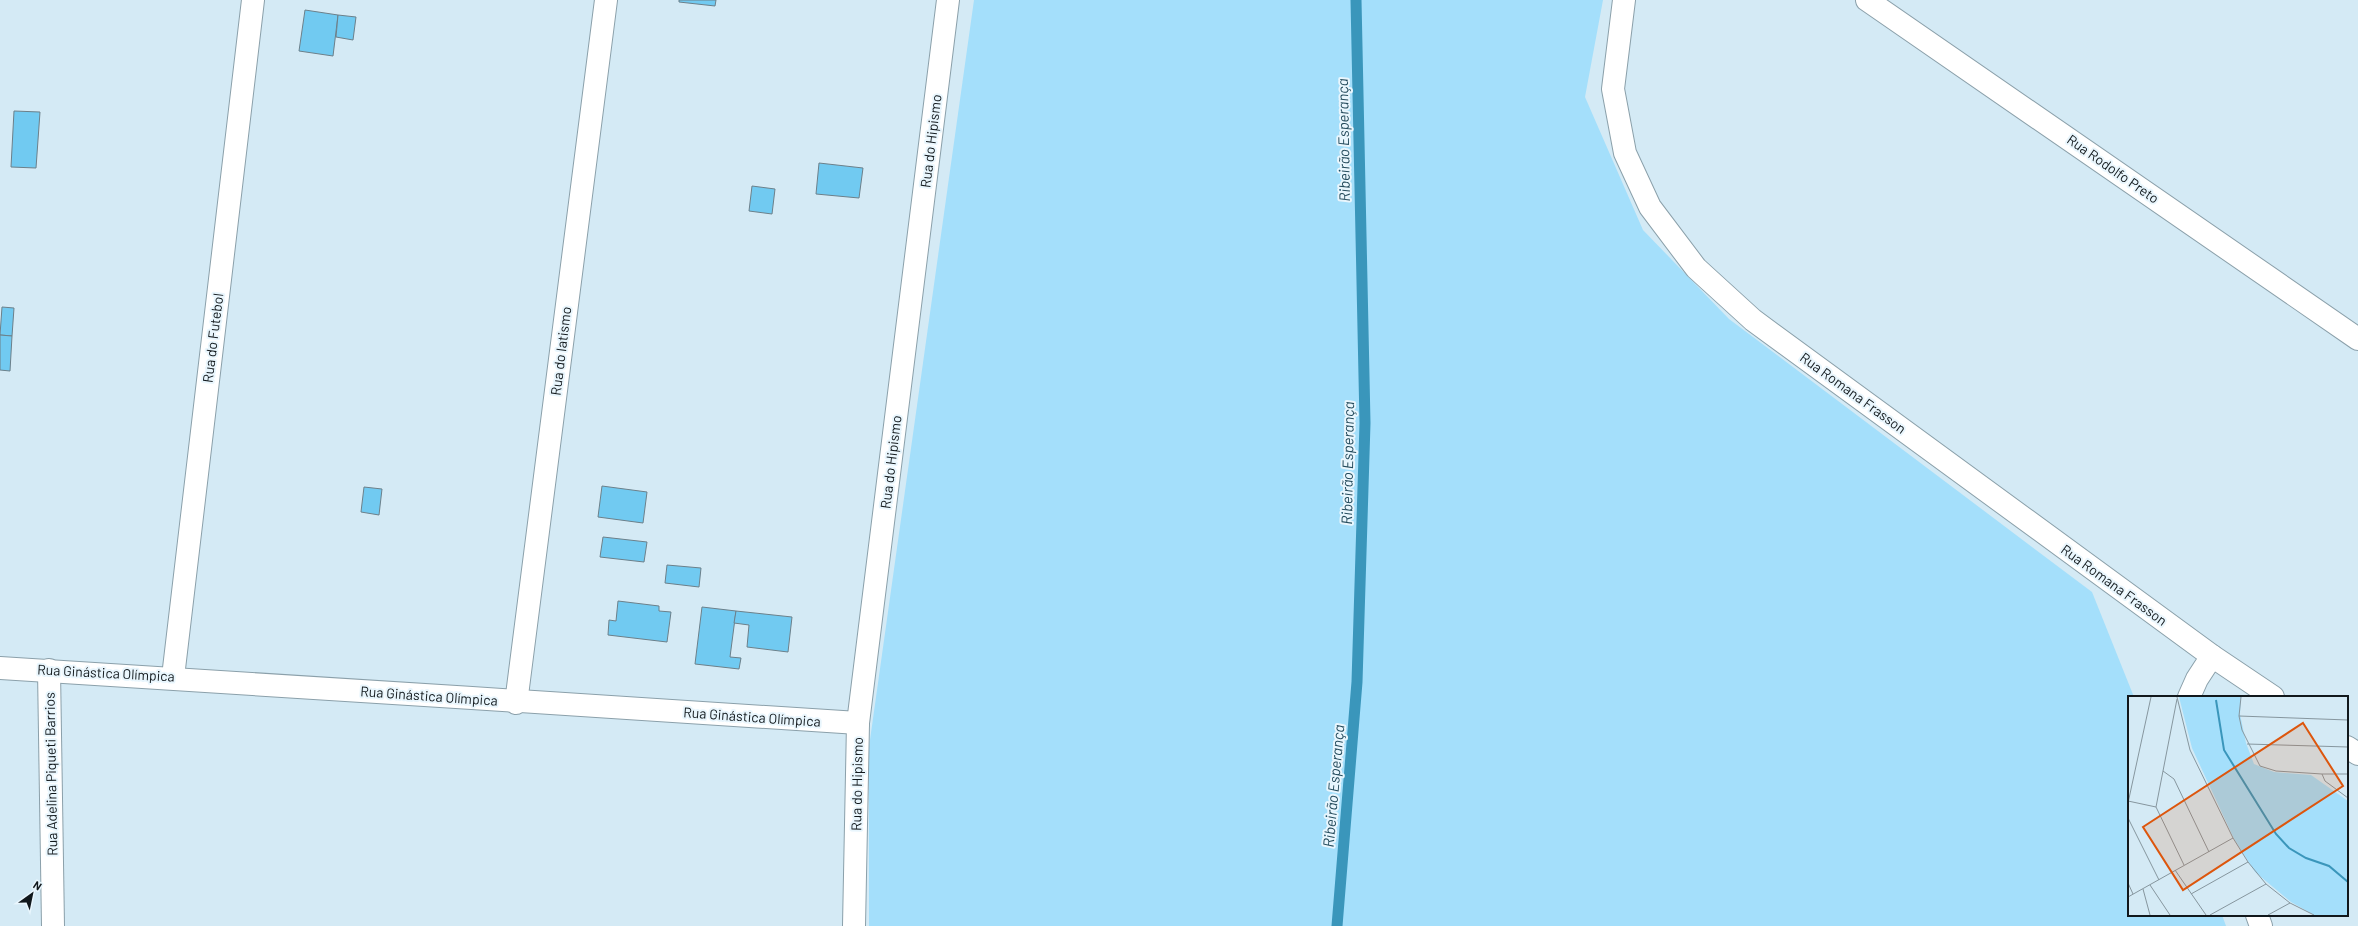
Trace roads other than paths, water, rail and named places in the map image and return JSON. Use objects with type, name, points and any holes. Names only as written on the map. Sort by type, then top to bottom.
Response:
[{"type":"street","name":"Rua do Futebol","points":[[173,677],[253,0]]},
{"type":"street","name":"Rua do Iatismo","points":[[516,702],[606,0]]},
{"type":"street","name":"Rua do Hipismo","points":[[854,926],[858,723],[948,0]]},
{"type":"street","name":"Rua Romana Frasson","points":[[1624,0],[1613,89],[1625,153],[1650,207],[1696,268],[1753,320],[2212,656],[2272,696]]},
{"type":"street","name":"Rua Rodolfo Preto","points":[[1867,0],[2358,339]]},
{"type":"street","points":[[2190,696],[2197,679],[2212,656]]},
{"type":"street","name":"Rua Ginástica Olímpica","points":[[0,668],[173,677],[516,702],[858,723]]},
{"type":"street","name":"Rua Adelina Piqueti Barrios","points":[[49,670],[52,926]]},
{"type":"street","points":[[2348,748],[2358,754]]},
{"type":"street","points":[[2257,916],[2261,926]]},
{"type":"waterway","name":"Ribeirão Esperança","points":[[1337,926],[1357,682],[1365,423],[1356,0]]}]
